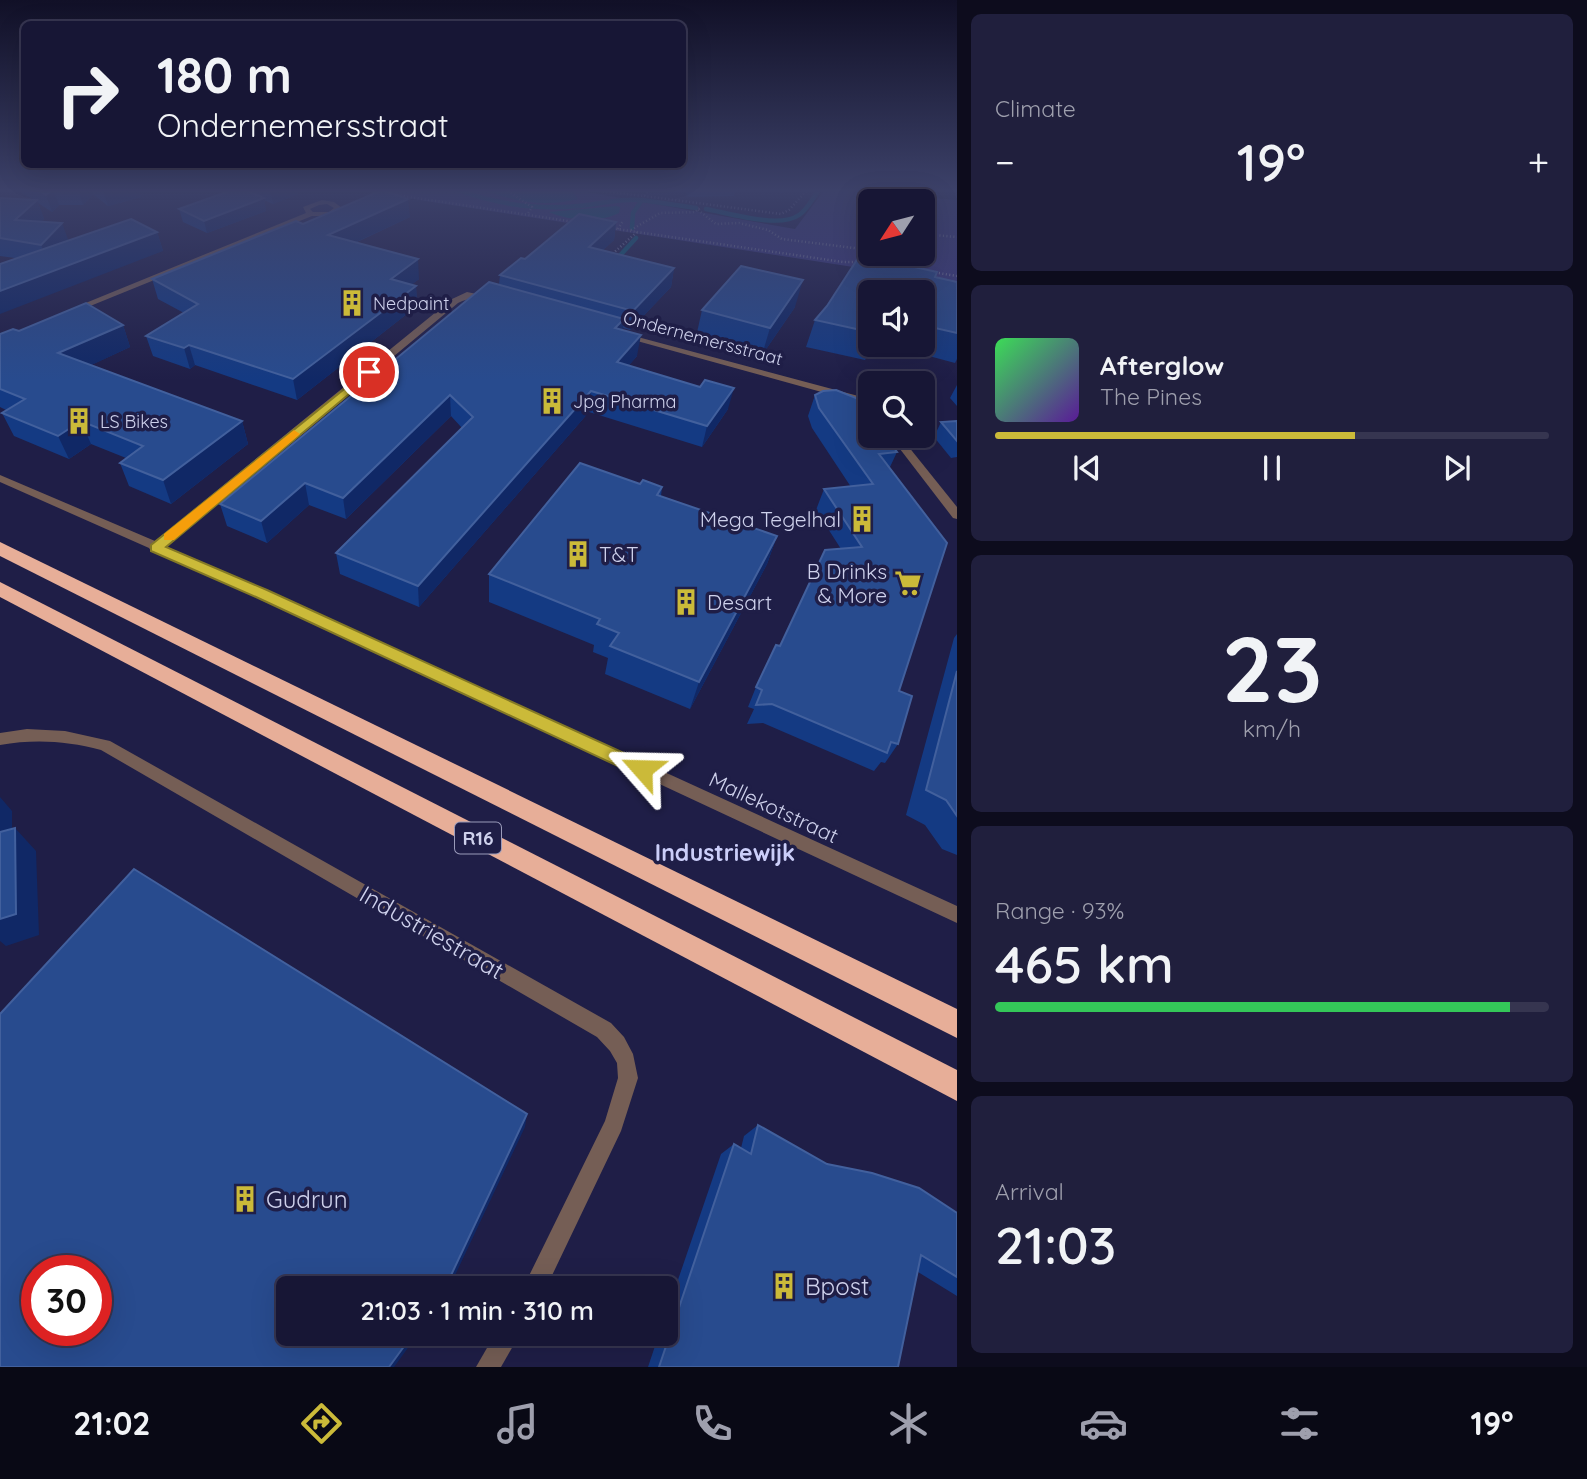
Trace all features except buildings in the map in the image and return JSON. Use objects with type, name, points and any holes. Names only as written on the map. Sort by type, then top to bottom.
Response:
[{"type":"highway","name":"R16","points":[[0,548],[957,1024]]},
{"type":"highway","name":"R16","points":[[0,589],[957,1086]]},
{"type":"street","points":[[65,313],[215,253]]},
{"type":"street","points":[[155,548],[455,301],[474,295],[508,302]]},
{"type":"street","name":"Ondernemersstraat","points":[[608,330],[858,399]]},
{"type":"street","points":[[904,448],[957,515]]},
{"type":"street","name":"Mallekotstraat","points":[[0,478],[274,599],[957,915]]},
{"type":"street","name":"Industriestraat","points":[[0,739],[20,735],[70,736],[105,745],[604,1030],[617,1044],[626,1061],[628,1078],[614,1124],[540,1276]]},
{"type":"street","points":[[488,1367],[501,1346]]},
{"type":"path","points":[[606,259],[613,253]]},
{"type":"path","points":[[779,253],[858,262]]},
{"type":"path","points":[[930,272],[957,276]]},
{"type":"shaded area","points":[[761,253],[858,253],[858,266],[935,266],[935,253],[957,253],[957,283]]},
{"type":"waterway","points":[[615,261],[622,253]]},
{"type":"slow traffic","points":[[169,537],[294,434]]},
{"type":"place","name":"Nedpaint","points":[[352,303]]},
{"type":"place","name":"Jpg Pharma","points":[[552,401]]},
{"type":"place","name":"LS Bikes","points":[[79,421]]},
{"type":"place","name":"Mega Tegelhal","points":[[862,519]]},
{"type":"place","name":"T&T","points":[[578,554]]},
{"type":"place","name":"B Drinks & More","points":[[908,583]]},
{"type":"place","name":"Desart","points":[[686,602]]},
{"type":"place","name":"Gudrun","points":[[245,1199]]},
{"type":"place","name":"Bpost","points":[[784,1286]]},
{"type":"district","name":"Industriewijk","points":[[725,852]]},
{"type":"route","points":[[369,372],[155,548],[261,593],[642,769]]}]
